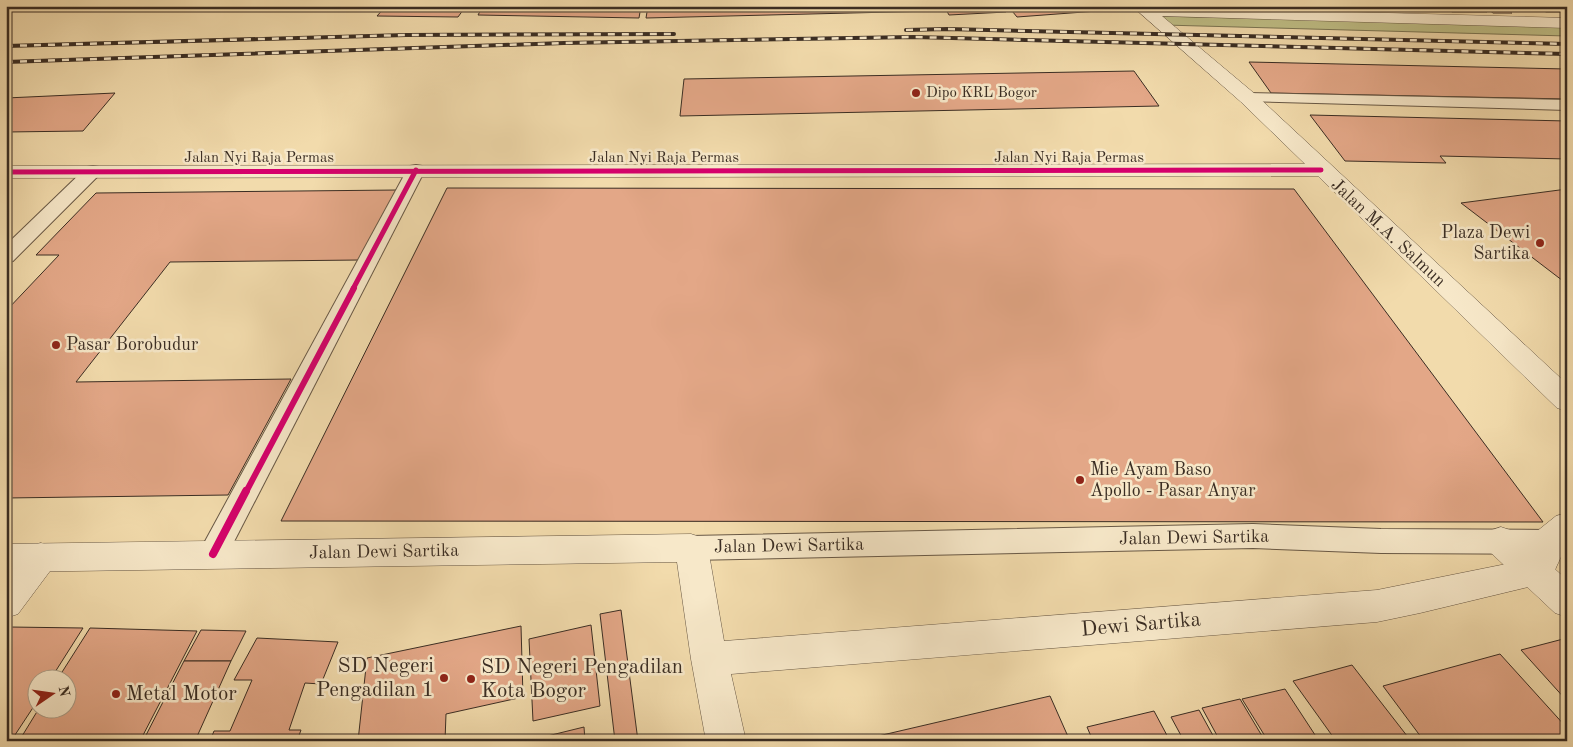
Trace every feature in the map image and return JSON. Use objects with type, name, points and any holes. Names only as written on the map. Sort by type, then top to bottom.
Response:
[{"type":"street","points":[[1142,9],[1567,23]]},
{"type":"street","name":"Jalan M.A. Salmun","points":[[1142,9],[1248,98],[1321,170],[1567,402]]},
{"type":"street","name":"Jalan Nyi Raja Permas","points":[[6,172],[1321,170]]},
{"type":"street","points":[[1501,541],[1550,546],[1567,602]]},
{"type":"street","name":"Dewi Sartika","points":[[709,659],[1377,606],[1420,598],[1550,546]]},
{"type":"street","points":[[691,548],[709,659],[726,741]]},
{"type":"street","name":"Jalan Dewi Sartika","points":[[6,558],[691,548]]},
{"type":"street","points":[[6,603],[41,557]]},
{"type":"lane","points":[[1248,98],[1567,105]]},
{"type":"lane","points":[[214,554],[416,170]]},
{"type":"lane","points":[[6,257],[94,171]]},
{"type":"lane","name":"Jalan Dewi Sartika","points":[[691,548],[1253,536],[1381,541],[1501,541]]},
{"type":"shaded area","points":[[1152,16],[1567,25],[1567,36],[1164,25]]},
{"type":"building","points":[[386,6],[466,6],[458,17],[377,16]]},
{"type":"building","points":[[483,6],[641,6],[639,18],[478,15]]},
{"type":"building","points":[[648,6],[931,6],[933,11],[646,18]]},
{"type":"building","points":[[944,6],[1002,6],[1006,12],[949,15]]},
{"type":"building","points":[[1008,6],[1120,6],[1124,9],[1017,17]]},
{"type":"building","points":[[1171,6],[1226,6],[1227,7],[1172,8]]},
{"type":"building","points":[[1373,6],[1426,6],[1432,10],[1380,11]]},
{"type":"building","points":[[1444,6],[1479,6],[1487,12],[1452,12]]},
{"type":"building","points":[[1484,6],[1502,6],[1512,13],[1493,13]]},
{"type":"building","points":[[1509,6],[1527,6],[1533,10],[1516,10]]},
{"type":"building","points":[[1536,6],[1567,6],[1567,12],[1546,12]]},
{"type":"building","points":[[1249,62],[1567,69],[1567,99],[1271,93]]},
{"type":"building","name":"Dipo KRL Bogor","points":[[1134,71],[1159,106],[680,116],[684,79]]},
{"type":"building","points":[[115,93],[83,131],[6,132],[6,98]]},
{"type":"building","points":[[1310,115],[1567,121],[1567,159],[1440,156],[1446,163],[1345,161]]},
{"type":"building","points":[[447,188],[1294,189],[1543,522],[281,521]]},
{"type":"building","name":"Plaza Dewi Sartika","points":[[1567,189],[1567,284],[1461,203]]},
{"type":"building","name":"Pasar Borobudur","points":[[398,190],[360,260],[170,262],[76,382],[291,379],[228,495],[6,498],[6,311],[59,255],[36,255],[96,193]]},
{"type":"building","points":[[621,610],[638,741],[615,741],[600,614]]},
{"type":"building","points":[[591,625],[600,706],[533,721],[529,639]]},
{"type":"building","name":"SD Negeri Pengadilan 1","points":[[521,626],[523,697],[446,714],[445,741],[358,741],[367,658]]},
{"type":"building","points":[[10,627],[83,628],[56,670],[28,670],[28,715],[11,741],[6,741],[6,633]]},
{"type":"building","name":"Metal Motor","points":[[90,628],[197,631],[140,741],[19,741],[32,720],[78,720],[78,670],[63,670]]},
{"type":"building","points":[[201,630],[246,631],[231,661],[184,661]]},
{"type":"building","points":[[257,638],[338,642],[321,684],[305,683],[289,730],[301,730],[297,741],[210,741],[214,731],[230,731],[252,680],[234,680]]},
{"type":"building","points":[[1567,638],[1567,701],[1521,650]]},
{"type":"building","points":[[1500,654],[1567,728],[1567,741],[1424,741],[1383,686]]},
{"type":"building","points":[[184,661],[231,661],[195,741],[143,741]]},
{"type":"building","points":[[1352,665],[1411,741],[1336,741],[1293,681]]},
{"type":"building","points":[[1285,689],[1319,741],[1268,741],[1242,699]]},
{"type":"building","points":[[1050,696],[1070,741],[861,740]]},
{"type":"building","points":[[1240,699],[1265,741],[1220,741],[1202,708]]},
{"type":"building","points":[[1199,710],[1216,741],[1184,741],[1171,717]]},
{"type":"building","points":[[1154,711],[1170,741],[1093,741],[1087,727]]},
{"type":"building","points":[[584,727],[585,741],[527,741]]},
{"type":"railway","points":[[906,30],[947,29],[1567,44]]},
{"type":"railway","points":[[6,46],[406,35],[674,34]]},
{"type":"railway","points":[[6,62],[564,43],[914,37],[1567,54]]},
{"type":"cycle path","points":[[213,554],[416,170]]},
{"type":"cycle path","points":[[6,172],[1321,170]]},
{"type":"place","name":"Dipo KRL Bogor","points":[[916,93]]},
{"type":"place","name":"Plaza Dewi Sartika","points":[[1540,243]]},
{"type":"place","name":"Pasar Borobudur","points":[[56,345]]},
{"type":"place","name":"Mie Ayam Baso Apollo - Pasar Anyar","points":[[1080,480]]},
{"type":"place","name":"SD Negeri Pengadilan 1","points":[[444,678]]},
{"type":"place","name":"SD Negeri Pengadilan Kota Bogor","points":[[471,679]]},
{"type":"place","name":"Metal Motor","points":[[116,694]]}]
